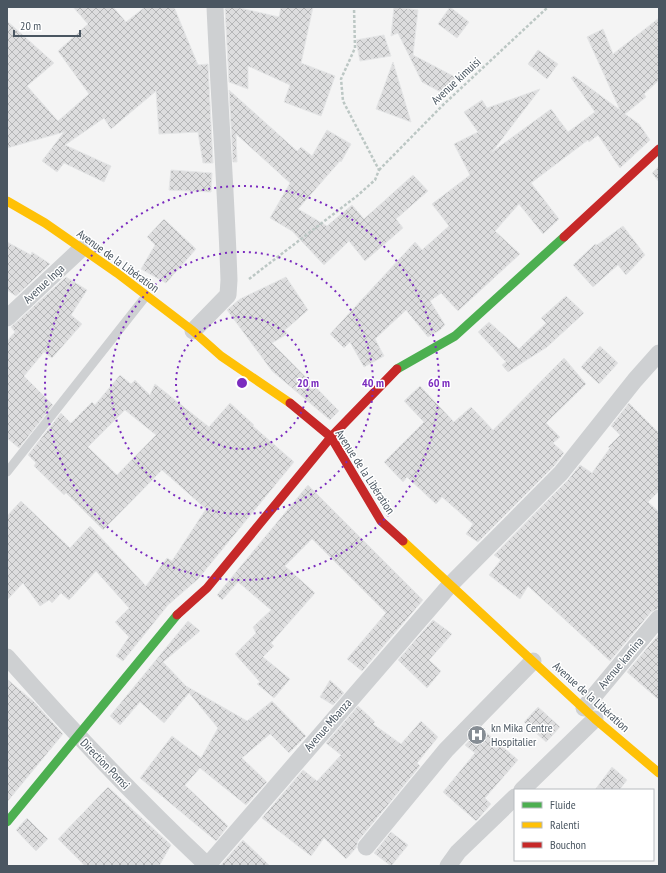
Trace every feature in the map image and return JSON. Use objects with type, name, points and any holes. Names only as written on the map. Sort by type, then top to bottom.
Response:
[{"type":"main road","points":[[7,822],[178,613],[207,588],[331,437],[400,366],[455,336],[578,225],[659,149]]},
{"type":"main road","name":"Avenue de la Libération","points":[[7,201],[45,223],[146,296],[193,331],[221,356],[299,409],[331,437],[381,521],[590,714],[659,773]]},
{"type":"street","points":[[193,331],[228,295],[229,280],[225,180],[215,7]]},
{"type":"street","name":"Avenue Inga","points":[[7,318],[80,249]]},
{"type":"street","name":"Avenue Mbanza","points":[[207,866],[450,585],[561,474],[635,380],[659,353]]},
{"type":"street","name":"Avenue kamina","points":[[523,789],[590,714],[659,618]]},
{"type":"street","name":"Direction Pomsi","points":[[7,657],[78,736],[162,823],[207,866]]},
{"type":"street","points":[[366,847],[446,750],[533,661]]},
{"type":"street","points":[[448,866],[458,852],[514,798]]},
{"type":"lane","points":[[7,472],[146,296]]},
{"type":"path","points":[[354,7],[355,48],[341,80],[343,101],[379,170]]},
{"type":"path","name":"Avenue kimuisi","points":[[228,295],[357,196],[375,180],[379,170],[443,105],[548,7]]},
{"type":"building","points":[[73,7],[113,7],[126,22],[145,7],[174,7],[198,65],[208,64],[213,163],[203,163],[198,132],[159,134],[156,91],[111,129],[104,118],[65,145],[111,166],[104,182],[64,163],[57,172],[42,161],[64,132],[7,148],[7,21],[54,63],[27,86],[58,121],[89,94],[58,51],[88,24]]},
{"type":"building","points":[[225,7],[236,7],[279,17],[281,7],[313,7],[301,63],[335,76],[321,116],[284,102],[290,85],[248,66],[248,89],[229,82]]},
{"type":"building","points":[[394,7],[418,10],[413,55],[455,77],[446,95],[422,82],[398,33],[391,36]]},
{"type":"building","points":[[450,7],[469,22],[457,38],[438,24]]},
{"type":"building","points":[[659,18],[659,80],[644,94],[646,97],[625,114],[639,124],[650,140],[620,168],[598,135],[589,142],[588,140],[531,183],[559,219],[543,234],[519,204],[495,231],[520,254],[458,311],[441,293],[430,301],[445,325],[440,330],[428,337],[406,310],[375,339],[384,356],[364,367],[350,342],[344,348],[330,334],[415,242],[422,250],[449,226],[432,204],[470,175],[454,144],[478,132],[464,112],[482,100],[487,108],[540,89],[492,152],[551,109],[568,132],[595,112],[571,78],[574,76],[620,110],[587,37],[603,29],[613,54]]},
{"type":"building","points":[[384,35],[391,56],[360,61],[356,40]]},
{"type":"building","points":[[538,50],[558,64],[547,79],[528,64]]},
{"type":"building","points":[[393,62],[411,122],[376,109]]},
{"type":"building","points":[[229,90],[297,151],[301,147],[312,156],[327,130],[351,144],[341,162],[340,161],[298,209],[327,226],[352,205],[364,219],[413,175],[428,191],[396,219],[403,228],[365,261],[349,241],[324,265],[292,231],[270,218],[290,183],[236,134],[237,162],[233,162]]},
{"type":"building","points":[[659,166],[659,182],[652,173]]},
{"type":"building","points":[[171,170],[212,173],[211,192],[169,190]]},
{"type":"building","points":[[164,219],[196,249],[166,283],[141,269],[155,245],[147,237]]},
{"type":"building","points":[[623,226],[645,255],[626,275],[618,265],[593,287],[573,265],[595,244],[597,245]]},
{"type":"building","points":[[7,242],[31,255],[32,252],[50,264],[16,296],[7,290]]},
{"type":"building","points":[[66,277],[87,290],[71,315],[82,324],[52,358],[44,352],[24,376],[53,405],[19,448],[7,438],[7,341],[15,332],[11,327]]},
{"type":"building","points":[[286,277],[308,310],[285,330],[287,334],[272,343],[339,411],[330,420],[272,371],[227,310],[240,299]]},
{"type":"building","points":[[566,296],[584,313],[547,347],[508,372],[502,365],[506,362],[478,332],[489,322],[519,349],[546,323],[541,318]]},
{"type":"building","points":[[600,346],[618,363],[599,384],[581,367]]},
{"type":"building","points":[[564,358],[586,384],[546,423],[560,437],[553,443],[564,453],[554,466],[478,542],[466,534],[473,524],[442,497],[436,504],[407,477],[403,482],[384,462],[424,422],[404,401],[420,386],[454,422],[471,407],[493,430]]},
{"type":"building","points":[[120,375],[131,384],[135,380],[150,395],[155,384],[209,427],[230,403],[254,425],[253,426],[294,462],[198,579],[168,605],[123,661],[116,656],[129,637],[115,622],[129,608],[96,571],[69,600],[61,593],[52,603],[49,600],[40,606],[23,583],[7,600],[7,516],[21,501],[70,548],[90,526],[146,586],[167,558],[172,561],[206,509],[162,470],[103,530],[66,493],[64,495],[34,466],[36,463],[28,455],[61,413],[71,423],[92,402],[95,405]],"holes":[[[125,410],[156,435],[117,475],[88,447]]]},
{"type":"building","points":[[629,403],[659,433],[659,491],[648,502],[659,512],[659,608],[651,612],[610,661],[528,586],[520,599],[489,575],[501,560],[494,555],[568,480],[580,465],[592,473],[610,448],[608,447],[620,435],[611,426]]},
{"type":"building","points":[[308,485],[423,600],[362,671],[347,659],[386,613],[312,539],[285,566],[315,593],[271,643],[274,646],[263,657],[290,679],[274,698],[257,684],[260,682],[235,654],[256,633],[253,627],[271,610],[238,582],[222,600],[217,595]]},
{"type":"building","points":[[433,620],[452,634],[429,660],[441,671],[427,688],[398,660]]},
{"type":"building","points":[[188,621],[200,631],[163,662],[186,686],[247,721],[272,701],[306,736],[289,753],[270,734],[242,758],[267,782],[246,805],[200,768],[185,785],[228,826],[216,841],[140,778],[172,736],[201,758],[218,728],[189,693],[164,723],[140,702],[120,725],[110,716]]},
{"type":"building","points":[[659,634],[659,700],[627,672]]},
{"type":"building","points":[[7,679],[34,702],[63,734],[7,802]]},
{"type":"building","points":[[330,680],[344,693],[333,705],[320,697]]},
{"type":"building","points":[[358,706],[375,722],[373,724],[401,744],[421,721],[438,737],[417,763],[420,766],[358,841],[356,848],[346,859],[324,838],[311,856],[262,818],[303,770],[317,781],[341,755],[326,743]]},
{"type":"building","points":[[538,707],[560,727],[546,742],[524,722]]},
{"type":"building","points":[[481,728],[518,760],[485,798],[491,804],[476,821],[443,792],[475,753],[465,745]]},
{"type":"building","points":[[612,767],[627,780],[620,789],[596,789]]},
{"type":"building","points":[[108,787],[171,845],[159,866],[85,866],[58,839]]},
{"type":"building","points":[[27,818],[48,839],[36,851],[16,830]]},
{"type":"building","points":[[391,832],[408,845],[391,866],[374,853]]},
{"type":"building","points":[[243,840],[270,866],[220,866]]},
{"type":"traffic: fast","points":[[397,369],[455,336],[564,237]]},
{"type":"traffic: fast","points":[[7,822],[177,615]]},
{"type":"traffic: slow","points":[[7,201],[45,223],[117,273],[193,331],[221,356],[290,403]]},
{"type":"traffic: slow","points":[[403,541],[595,719],[659,773]]},
{"type":"traffic: jam","points":[[564,237],[659,149]]},
{"type":"traffic: jam","points":[[177,615],[207,588],[331,437],[397,369]]},
{"type":"traffic: jam","points":[[290,403],[331,437],[381,521],[403,541]]},
{"type":"place","name":"kn Mika Centre Hospitalier","points":[[477,735]]}]
